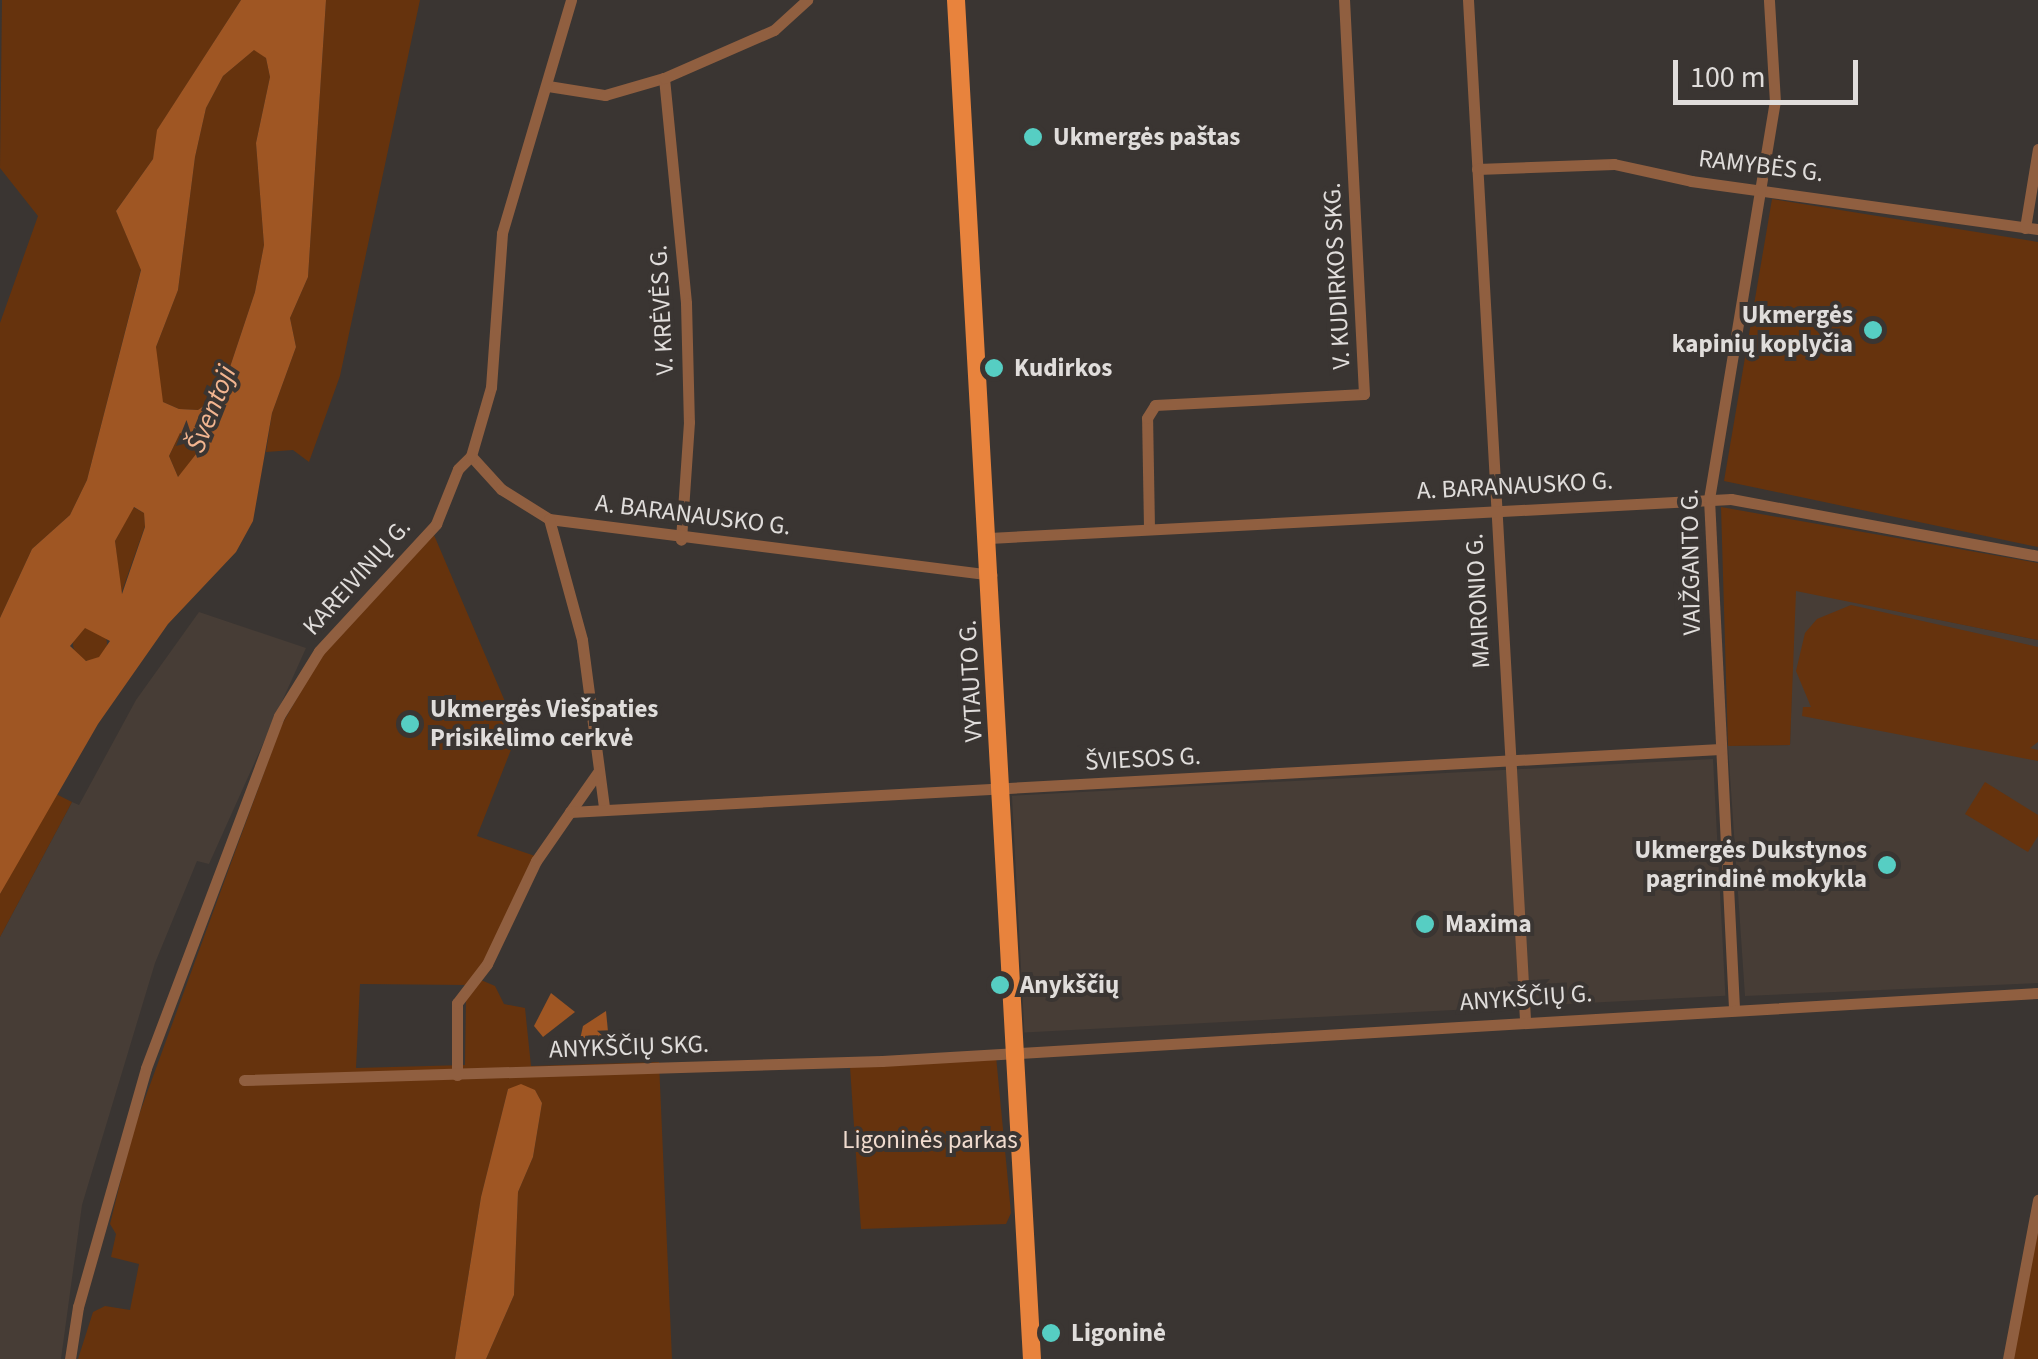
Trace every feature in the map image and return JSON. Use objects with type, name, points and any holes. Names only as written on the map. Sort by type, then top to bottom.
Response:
[{"type":"main road","name":"VYTAUTO G.","points":[[956,0],[1032,1359]]},
{"type":"street","name":"KAREIVINIŲ G.","points":[[70,1359],[78,1308],[146,1068],[279,716],[319,651],[436,524],[458,469],[471,456],[490,387],[502,233],[570,0]]},
{"type":"street","points":[[548,86],[605,95],[664,78],[774,30],[807,0]]},
{"type":"street","name":"V. KUDIRKOS SKG.","points":[[1148,528],[1146,418],[1155,405],[1364,394],[1344,0]]},
{"type":"street","name":"MAIRONIO G.","points":[[1468,0],[1525,1020]]},
{"type":"street","name":"VAIŽGANTO G.","points":[[1734,1008],[1709,499],[1775,102],[1769,0]]},
{"type":"street","name":"V. KRĖVĖS G.","points":[[664,78],[686,303],[689,422],[681,540]]},
{"type":"street","points":[[2031,228],[2038,149]]},
{"type":"street","name":"RAMYBĖS G.","points":[[1477,169],[1614,164],[1691,180],[1761,186],[2031,228]]},
{"type":"street","name":"A. BARANAUSKO G.","points":[[471,456],[501,489],[550,519],[681,540],[847,553],[991,574]]},
{"type":"street","name":"A. BARANAUSKO G.","points":[[989,538],[1709,499],[2038,556]]},
{"type":"street","points":[[550,519],[582,640],[604,806]]},
{"type":"street","name":"ŠVIESOS G.","points":[[570,812],[604,806],[624,812],[1720,749]]},
{"type":"street","points":[[457,1075],[457,1003],[487,964],[536,861],[598,772]]},
{"type":"street","name":"ANYKŠČIŲ G.","points":[[1016,1049],[2038,993]]},
{"type":"street","name":"ANYKŠČIŲ SKG.","points":[[244,1080],[882,1062],[1016,1049]]},
{"type":"street","points":[[2008,1359],[2038,1200]]},
{"type":"shaded area","name":"Ukmergės Dukstynos pagrindinė mokykla","points":[[1795,590],[2038,640],[2038,983],[1745,996],[1728,746],[1790,745]]},
{"type":"shaded area","points":[[199,612],[306,648],[209,864],[197,861],[155,963],[82,1205],[61,1359],[0,1359],[0,937],[72,802],[79,805],[136,700]]},
{"type":"shaded area","points":[[1713,759],[1725,996],[1024,1032],[1012,796]]},
{"type":"green space","points":[[2,0],[241,0],[158,129],[153,159],[116,211],[141,269],[87,480],[70,515],[32,549],[0,618],[0,323],[38,216],[0,168]]},
{"type":"green space","points":[[326,0],[420,0],[340,376],[309,462],[293,450],[266,452],[272,413],[296,347],[290,318],[308,277]]},
{"type":"green space","points":[[255,49],[266,58],[270,77],[256,143],[264,245],[255,292],[221,394],[198,410],[179,409],[163,402],[155,382],[156,347],[178,290],[195,157],[206,108],[223,76]]},
{"type":"green space","points":[[1772,199],[2038,242],[2038,547],[1724,481]]},
{"type":"green space","points":[[180,433],[204,444],[202,454],[178,477],[169,456]]},
{"type":"green space","points":[[133,507],[144,513],[145,526],[121,594],[115,541]]},
{"type":"green space","points":[[1721,507],[2038,563],[2038,640],[1796,591],[1790,745],[1728,746]]},
{"type":"green space","points":[[434,535],[518,732],[477,836],[535,856],[484,962],[467,985],[360,984],[356,1068],[465,1065],[466,999],[481,980],[495,986],[504,1004],[525,1008],[531,1066],[659,1062],[672,1359],[486,1359],[514,1295],[518,1192],[533,1157],[542,1103],[535,1090],[508,1089],[481,1197],[455,1359],[78,1359],[93,1312],[105,1306],[130,1310],[139,1264],[111,1257],[116,1234],[110,1224],[132,1134],[281,726],[323,653]]},
{"type":"green space","points":[[1851,605],[2038,647],[2038,742],[2030,748],[2038,750],[2038,761],[1802,716],[1803,707],[1811,707],[1796,671],[1805,633],[1817,619]]},
{"type":"green space","points":[[90,627],[102,632],[107,644],[102,656],[90,661],[78,656],[73,644],[78,632]]},
{"type":"green space","points":[[1985,782],[2038,815],[2038,836],[2028,852],[1965,814]]},
{"type":"green space","points":[[54,793],[72,802],[0,937],[0,894]]},
{"type":"green space","name":"Ligoninės parkas","points":[[996,1056],[1011,1213],[1006,1224],[861,1229],[850,1067]]},
{"type":"green space","points":[[2038,1200],[2038,1359],[2009,1359]]},
{"type":"water","name":"Šventoji","points":[[241,0],[326,0],[308,277],[290,318],[296,347],[272,413],[253,521],[236,552],[168,624],[98,724],[0,894],[0,618],[32,549],[70,515],[87,480],[141,270],[116,211],[153,159],[157,130]],"holes":[[[254,50],[266,58],[270,77],[256,143],[264,245],[255,292],[221,394],[198,410],[179,409],[163,402],[156,347],[178,290],[195,157],[206,108],[223,76]],[[180,433],[204,444],[178,477],[169,456]],[[134,507],[144,513],[145,527],[122,594],[115,541]],[[85,628],[110,641],[99,657],[86,661],[70,646]]]},
{"type":"water","points":[[551,993],[575,1012],[543,1037],[534,1026]]},
{"type":"water","points":[[606,1011],[609,1042],[579,1044],[583,1026]]},
{"type":"water","points":[[521,1084],[535,1090],[542,1103],[533,1157],[518,1192],[514,1295],[486,1359],[455,1359],[481,1197],[508,1089]]},
{"type":"place","name":"Ukmergės paštas","points":[[1033,137]]},
{"type":"place","name":"Ukmergės kapinių koplyčia","points":[[1873,330]]},
{"type":"place","name":"Kudirkos","points":[[994,368]]},
{"type":"place","name":"Ukmergės Viešpaties Prisikėlimo cerkvė","points":[[410,724]]},
{"type":"place","name":"Ukmergės Dukstynos pagrindinė mokykla","points":[[1887,865]]},
{"type":"place","name":"Maxima","points":[[1425,924]]},
{"type":"place","name":"Anykščių","points":[[1000,985]]},
{"type":"place","name":"Ligoninė","points":[[1051,1333]]}]
